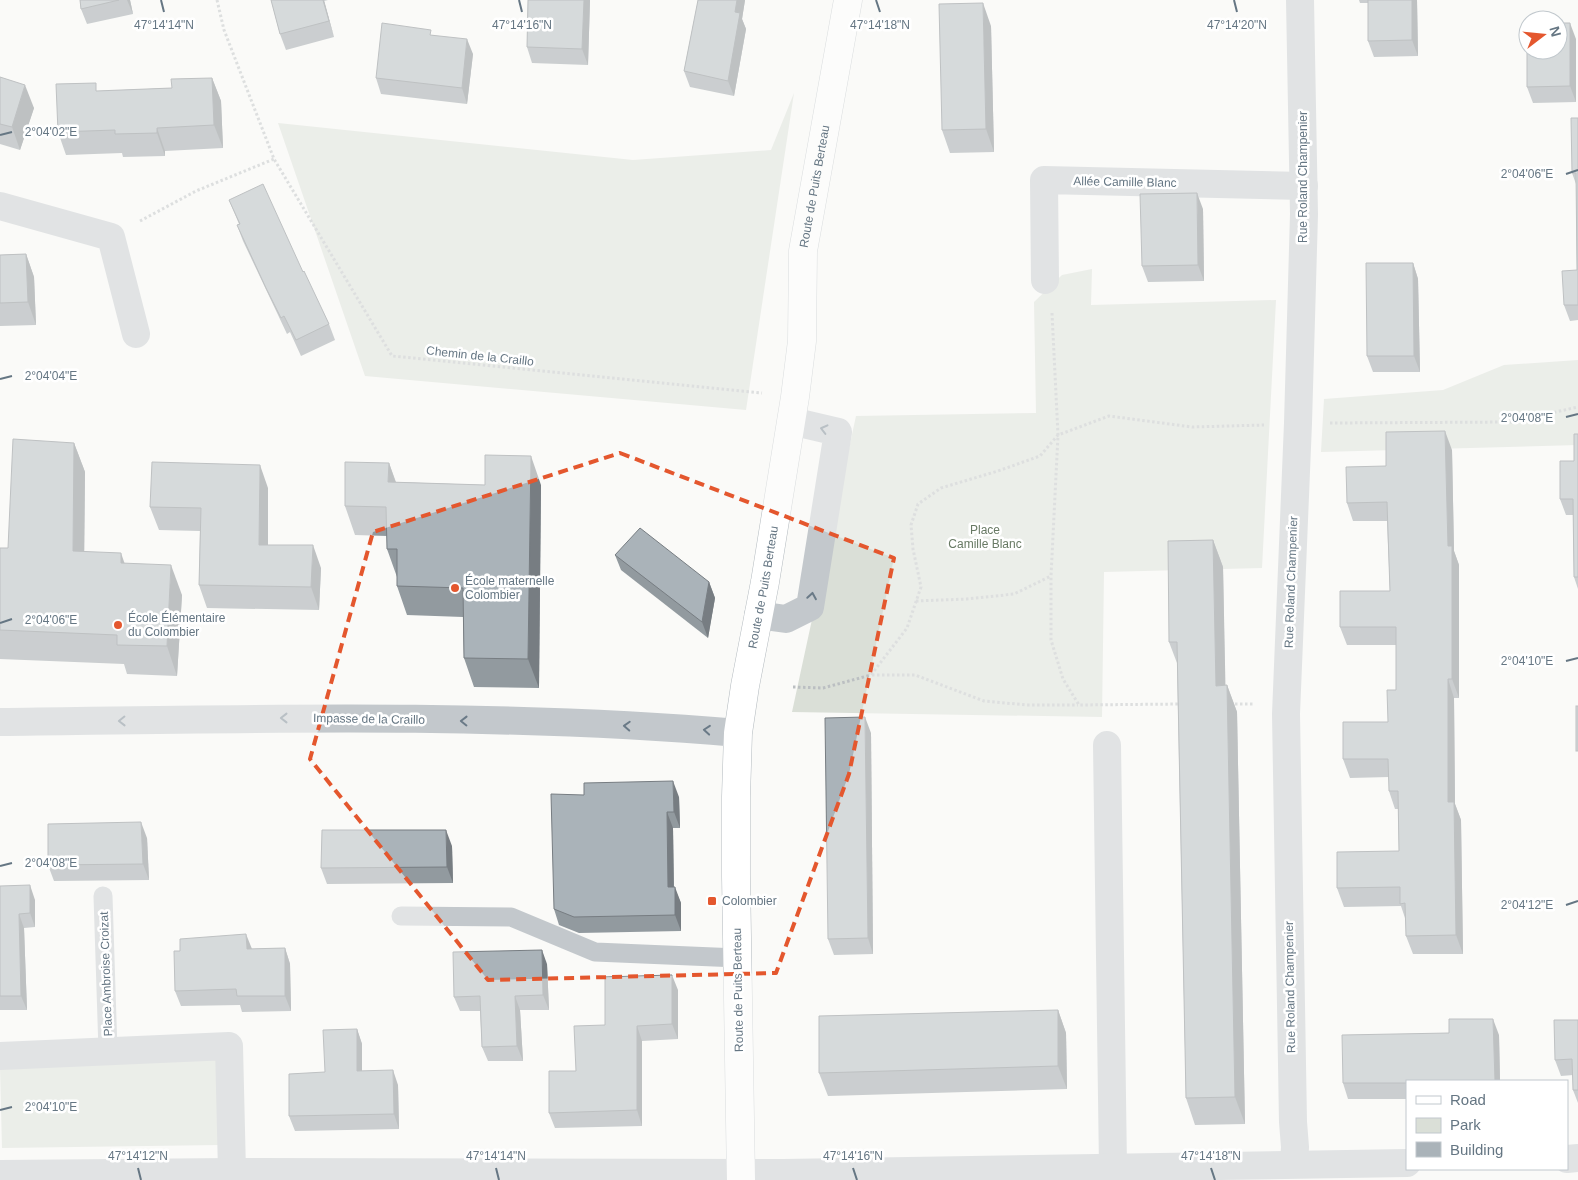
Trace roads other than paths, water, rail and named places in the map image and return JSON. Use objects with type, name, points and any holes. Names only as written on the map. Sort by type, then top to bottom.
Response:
[{"type":"street","name":"Route de Puits Berteau","points":[[741,1177],[736,796],[738,733],[793,409],[802,341],[803,251],[848,0]]},
{"type":"street","name":"Rue Roland Champenier","points":[[1294,1164],[1286,714],[1298,423],[1304,186],[1300,0]]},
{"type":"street","name":"Allée Camille Blanc","points":[[1044,280],[1044,180],[1304,186]]},
{"type":"street","points":[[0,206],[111,237],[136,334]]},
{"type":"street","points":[[758,615],[786,619],[810,607],[838,432],[793,409]]},
{"type":"street","name":"Impasse de la Craillo","points":[[0,722],[288,718],[546,722],[738,733]]},
{"type":"street","points":[[1107,745],[1114,1167]]},
{"type":"street","name":"Place Ambroise Croizat","points":[[0,1056],[229,1046],[232,1172]]},
{"type":"street","points":[[0,1174],[232,1172],[741,1177],[1114,1167],[1251,1172],[1294,1164],[1406,1163]]},
{"type":"lane","name":"Place Ambroise Croizat","points":[[103,896],[108,1051]]},
{"type":"lane","points":[[401,916],[510,917],[594,952],[738,958]]},
{"type":"place","name":"École maternelle Colombier","points":[[455,588]]},
{"type":"place","name":"École Élémentaire du Colombier","points":[[118,625]]},
{"type":"place","name":"Colombier","points":[[712,901]]},
{"type":"park label","name":"Place Camille Blanc","points":[[985,537]]}]
